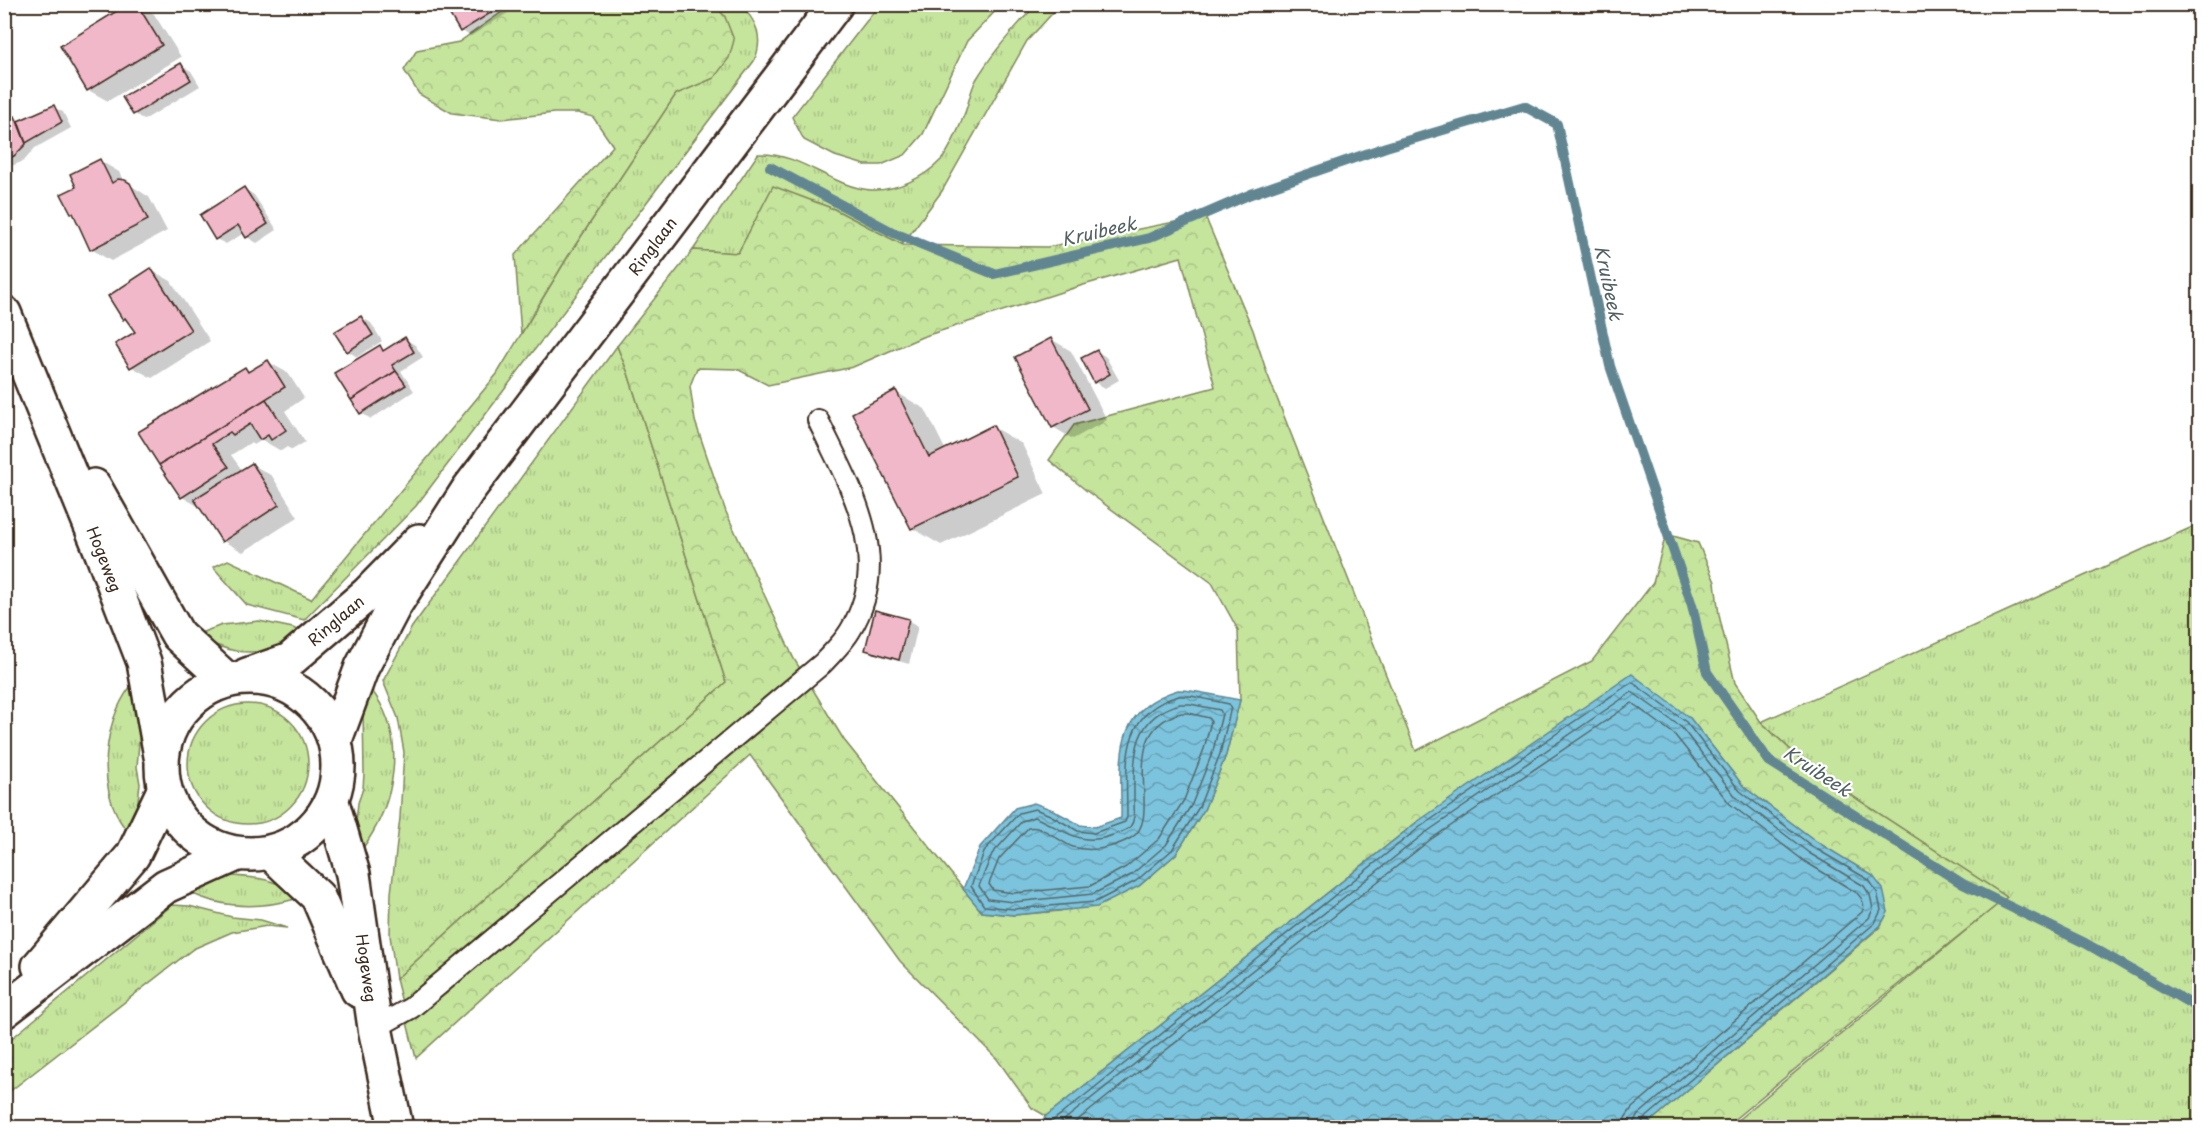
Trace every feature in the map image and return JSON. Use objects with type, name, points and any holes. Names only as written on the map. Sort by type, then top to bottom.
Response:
[{"type":"main road","name":"Ringlaan","points":[[335,740],[372,646],[394,606],[468,490],[836,4]]},
{"type":"main road","name":"Hogeweg","points":[[4,313],[144,662],[161,758]]},
{"type":"main road","name":"Hogeweg","points":[[27,367],[178,635],[234,679]]},
{"type":"main road","name":"Ringlaan","points":[[234,679],[281,682],[315,705],[335,740],[339,771],[332,802],[317,825],[296,842],[271,853],[237,854],[205,843],[179,820],[164,790],[161,758],[168,732],[182,708],[202,691],[234,679],[290,660],[367,594],[468,490]]},
{"type":"main road","name":"Ringlaan","points":[[4,1009],[133,855],[164,790]]},
{"type":"main road","name":"Hogeweg","points":[[332,802],[353,874],[375,1028],[396,1128]]},
{"type":"main road","name":"Hogeweg","points":[[271,853],[318,897],[375,1028]]},
{"type":"main road","name":"Ringlaan","points":[[4,1009],[166,886],[237,854]]},
{"type":"lane","points":[[375,1028],[411,1008],[823,663],[850,632],[867,597],[870,567],[865,527],[855,498],[818,420]]},
{"type":"green space","points":[[512,5],[715,5],[725,17],[734,40],[729,58],[714,78],[676,94],[570,253],[521,334],[515,255],[613,146],[593,117],[578,113],[554,113],[502,119],[452,113],[419,94],[404,70],[417,50],[459,42]]},
{"type":"green space","points":[[715,5],[739,5],[750,17],[758,37],[754,61],[416,506],[304,620],[247,605],[213,567],[228,560],[311,599],[497,374],[570,253],[676,94],[714,78],[725,17]]},
{"type":"green space","points":[[879,5],[1001,5],[967,41],[923,134],[905,155],[881,165],[865,165],[835,156],[804,140],[792,117]]},
{"type":"green space","points":[[1036,5],[1060,5],[1027,41],[942,191],[902,245],[834,209],[773,187],[738,253],[693,250],[758,154],[788,158],[856,188],[880,190],[900,186],[918,178],[944,156],[957,132],[974,84],[982,70]]},
{"type":"green space","points":[[773,186],[834,209],[903,245],[1047,247],[1205,216],[1253,330],[1267,373],[1416,751],[1592,661],[1653,583],[1666,534],[1698,543],[1715,582],[1719,615],[1735,683],[1761,722],[1811,769],[2007,897],[1725,1127],[1644,1127],[1880,927],[1888,912],[1873,876],[1817,842],[1744,787],[1690,718],[1417,822],[1046,1116],[1032,1108],[997,1059],[900,961],[750,755],[416,1058],[396,979],[726,682],[628,373],[617,346],[693,250],[738,253]],"holes":[[[1181,257],[1215,387],[1074,425],[1049,460],[1088,492],[1212,583],[1238,630],[1240,700],[1226,755],[1204,810],[1176,854],[1139,886],[1060,911],[1014,915],[982,912],[844,740],[794,659],[726,512],[695,421],[690,386],[697,368],[737,369],[768,385],[853,367],[922,337],[1080,286]]]},
{"type":"green space","points":[[617,346],[628,373],[726,682],[396,979],[390,935],[391,893],[400,818],[404,752],[398,718],[383,681],[412,627]]},
{"type":"green space","points":[[2199,524],[2199,1127],[1728,1128],[2006,897],[1811,769],[1761,722]]},
{"type":"green space","points":[[259,621],[293,628],[307,635],[281,647],[247,652],[227,649],[195,635],[222,625]]},
{"type":"green space","points":[[135,681],[141,718],[137,767],[140,784],[137,808],[127,831],[111,799],[106,764],[111,727],[117,710]]},
{"type":"green space","points":[[370,688],[382,707],[390,728],[393,770],[382,813],[360,852],[355,835],[364,774],[363,708]]},
{"type":"green space","points":[[248,704],[271,709],[290,722],[303,741],[308,764],[303,787],[290,806],[271,819],[248,824],[225,819],[206,806],[193,787],[188,764],[193,741],[206,722],[225,709]]},
{"type":"green space","points":[[220,875],[271,881],[299,898],[270,904],[242,905],[214,901],[187,891]]},
{"type":"green space","points":[[172,905],[189,906],[232,917],[261,920],[287,928],[267,926],[232,932],[193,949],[5,1095],[5,1044]]},
{"type":"water","points":[[1632,674],[1690,718],[1744,787],[1817,842],[1873,876],[1883,889],[1888,912],[1880,926],[1644,1127],[1036,1127],[1046,1116],[1417,822]]},
{"type":"water","points":[[1178,690],[1240,700],[1226,755],[1204,810],[1176,854],[1139,886],[1097,907],[1014,915],[982,912],[963,889],[980,847],[1015,808],[1034,803],[1053,810],[1080,825],[1095,827],[1121,818],[1122,758],[1124,740],[1130,725],[1141,711],[1156,699]]},
{"type":"building","points":[[128,4],[137,4],[162,45],[87,91],[60,46]]},
{"type":"building","points":[[468,4],[505,4],[460,32],[450,15]]},
{"type":"building","points":[[181,63],[191,80],[133,115],[122,97]]},
{"type":"building","points":[[54,105],[62,122],[26,143],[18,121]]},
{"type":"building","points":[[15,116],[26,144],[14,156],[4,160],[4,120]]},
{"type":"building","points":[[100,159],[112,183],[118,179],[130,183],[148,220],[90,250],[73,213],[61,194],[76,187],[70,174]]},
{"type":"building","points":[[244,187],[268,224],[246,238],[238,225],[215,240],[200,215]]},
{"type":"building","points":[[151,268],[191,330],[130,368],[115,344],[135,332],[125,318],[123,320],[108,296]]},
{"type":"building","points":[[361,316],[373,335],[347,352],[334,332]]},
{"type":"building","points":[[405,337],[414,352],[392,365],[396,371],[351,400],[334,373],[380,345],[383,351]]},
{"type":"building","points":[[1051,338],[1088,409],[1052,428],[1015,357]]},
{"type":"building","points":[[1097,350],[1110,374],[1094,383],[1081,358]]},
{"type":"building","points":[[268,360],[285,387],[159,465],[138,432],[245,367],[248,372]]},
{"type":"building","points":[[396,371],[406,385],[360,414],[351,400]]},
{"type":"building","points":[[896,390],[929,457],[993,425],[1018,477],[911,529],[852,413]]},
{"type":"building","points":[[266,399],[286,430],[271,440],[268,435],[260,440],[250,424],[233,435],[230,432],[212,444],[229,467],[181,498],[159,465]]},
{"type":"building","points":[[252,463],[279,505],[222,542],[194,499]]},
{"type":"building","points":[[875,610],[909,619],[899,660],[865,650]]},
{"type":"waterway","name":"Kruibeek","points":[[770,167],[894,233],[994,274],[1149,238],[1251,194],[1386,147],[1524,106],[1557,124],[1610,366],[1692,605],[1707,672],[1769,761],[1963,884],[2085,943],[2200,1009]]}]
